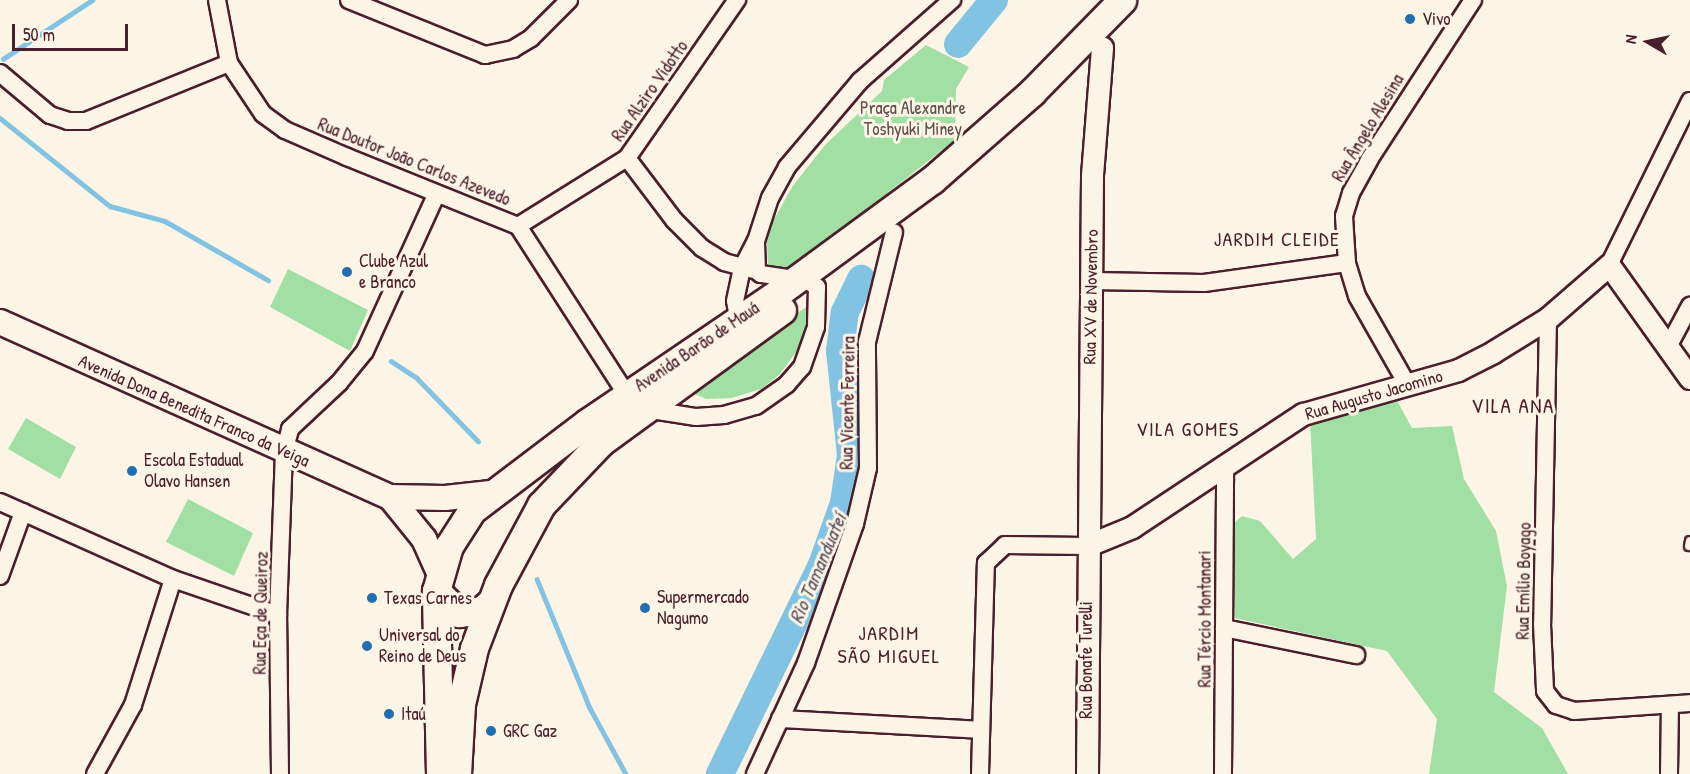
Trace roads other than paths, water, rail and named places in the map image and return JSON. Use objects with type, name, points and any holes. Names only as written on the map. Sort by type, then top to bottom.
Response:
[{"type":"main road","name":"Avenida Barão de Mauá","points":[[440,774],[438,581],[459,528],[491,493],[636,402],[807,283],[981,139],[1122,0]]},
{"type":"main road","name":"Avenida Barão de Mauá","points":[[458,774],[461,704],[474,648],[490,603],[541,505],[565,477],[601,442],[636,402],[738,319],[807,283],[894,232],[994,149],[1102,48],[1144,0]]},
{"type":"main road","name":"Avenida Dona Benedita Franco da Veiga","points":[[0,322],[284,452],[390,497]]},
{"type":"main road","points":[[390,497],[445,498],[504,490],[518,498],[527,519],[523,537]]},
{"type":"main road","points":[[390,497],[424,539],[438,581],[459,614],[482,610],[490,603]]},
{"type":"street","name":"Rua Doutor João Carlos Azevedo","points":[[217,0],[228,63],[263,114],[285,130],[436,195],[518,226],[636,402]]},
{"type":"street","points":[[349,0],[372,5],[485,55],[513,49],[531,38],[569,0]]},
{"type":"street","name":"Rua Alziro Vidotto","points":[[518,226],[627,158],[737,0]]},
{"type":"street","points":[[738,319],[735,301],[749,269],[770,198],[794,159],[860,81],[952,0]]},
{"type":"street","name":"Rua Ângelo Alesina","points":[[1407,384],[1374,330],[1347,263],[1344,216],[1351,193],[1473,0]]},
{"type":"street","name":"Rua XV de Novembro","points":[[1086,546],[1093,135],[1102,48]]},
{"type":"street","points":[[0,73],[51,115],[68,121],[86,121],[228,63]]},
{"type":"street","points":[[1690,101],[1608,265],[1690,378]]},
{"type":"street","points":[[627,158],[674,220],[702,248],[772,278],[807,283],[819,311],[811,346],[802,367],[773,394],[756,406],[724,416],[696,417],[636,402]]},
{"type":"street","name":"Rua Eça de Queiroz","points":[[280,774],[278,615],[284,452],[290,429],[339,383],[365,351],[436,195]]},
{"type":"street","name":"Rua Vicente Ferreira","points":[[756,774],[843,564],[865,483],[866,350],[894,232]]},
{"type":"street","points":[[1092,281],[1204,283],[1347,263]]},
{"type":"street","name":"Rua Augusto Jacomino","points":[[980,730],[984,577],[992,554],[1005,545],[1086,546],[1132,527],[1303,414],[1458,370],[1548,318],[1608,265]]},
{"type":"street","points":[[1668,347],[1690,306]]},
{"type":"street","name":"Rua Emílio Boyago","points":[[1548,318],[1542,624],[1545,691],[1556,705],[1574,711],[1690,704]]},
{"type":"street","name":"Rua Tércio Montanari","points":[[1223,774],[1225,465]]},
{"type":"street","points":[[0,502],[173,579],[278,615]]},
{"type":"street","points":[[0,576],[23,512]]},
{"type":"street","name":"Rua Bonafe Turelli","points":[[1086,546],[1087,774]]},
{"type":"street","points":[[95,774],[133,705],[173,579]]},
{"type":"street","points":[[1224,628],[1356,655]]},
{"type":"street","points":[[1669,774],[1670,705]]},
{"type":"street","points":[[780,719],[980,730],[980,774]]},
{"type":"lane","points":[[1689,546],[1690,541]]},
{"type":"waterway","points":[[3,59],[92,0]]},
{"type":"waterway","name":"Rio Tamanduateí","points":[[958,44],[994,0]]},
{"type":"waterway","points":[[0,118],[110,206],[165,221],[268,280]]},
{"type":"waterway","name":"Rio Tamanduateí","points":[[720,774],[822,565],[844,503],[851,455],[840,351],[845,312],[861,279]]},
{"type":"waterway","points":[[391,361],[417,378],[478,441]]},
{"type":"waterway","points":[[537,579],[590,708],[626,774]]},
{"type":"place","name":"Vivo","points":[[1410,19]]},
{"type":"place","name":"Clube Azul e Branco","points":[[347,272]]},
{"type":"place","name":"Escola Estadual Olavo Hansen","points":[[132,471]]},
{"type":"place","name":"Texas Carnes","points":[[372,598]]},
{"type":"place","name":"Supermercado Nagumo","points":[[645,608]]},
{"type":"place","name":"Universal do Reino de Deus","points":[[367,646]]},
{"type":"place","name":"Itaú","points":[[389,714]]},
{"type":"place","name":"GRC Gaz","points":[[491,731]]},
{"type":"district","name":"JARDIM CLEIDE","points":[[1277,238]]},
{"type":"district","name":"VILA ANA","points":[[1513,406]]},
{"type":"district","name":"VILA GOMES","points":[[1188,428]]},
{"type":"district","name":"JARDIM SÃO MIGUEL","points":[[889,644]]},
{"type":"park label","name":"Praça Alexandre Toshyuki Miney","points":[[913,119]]}]
